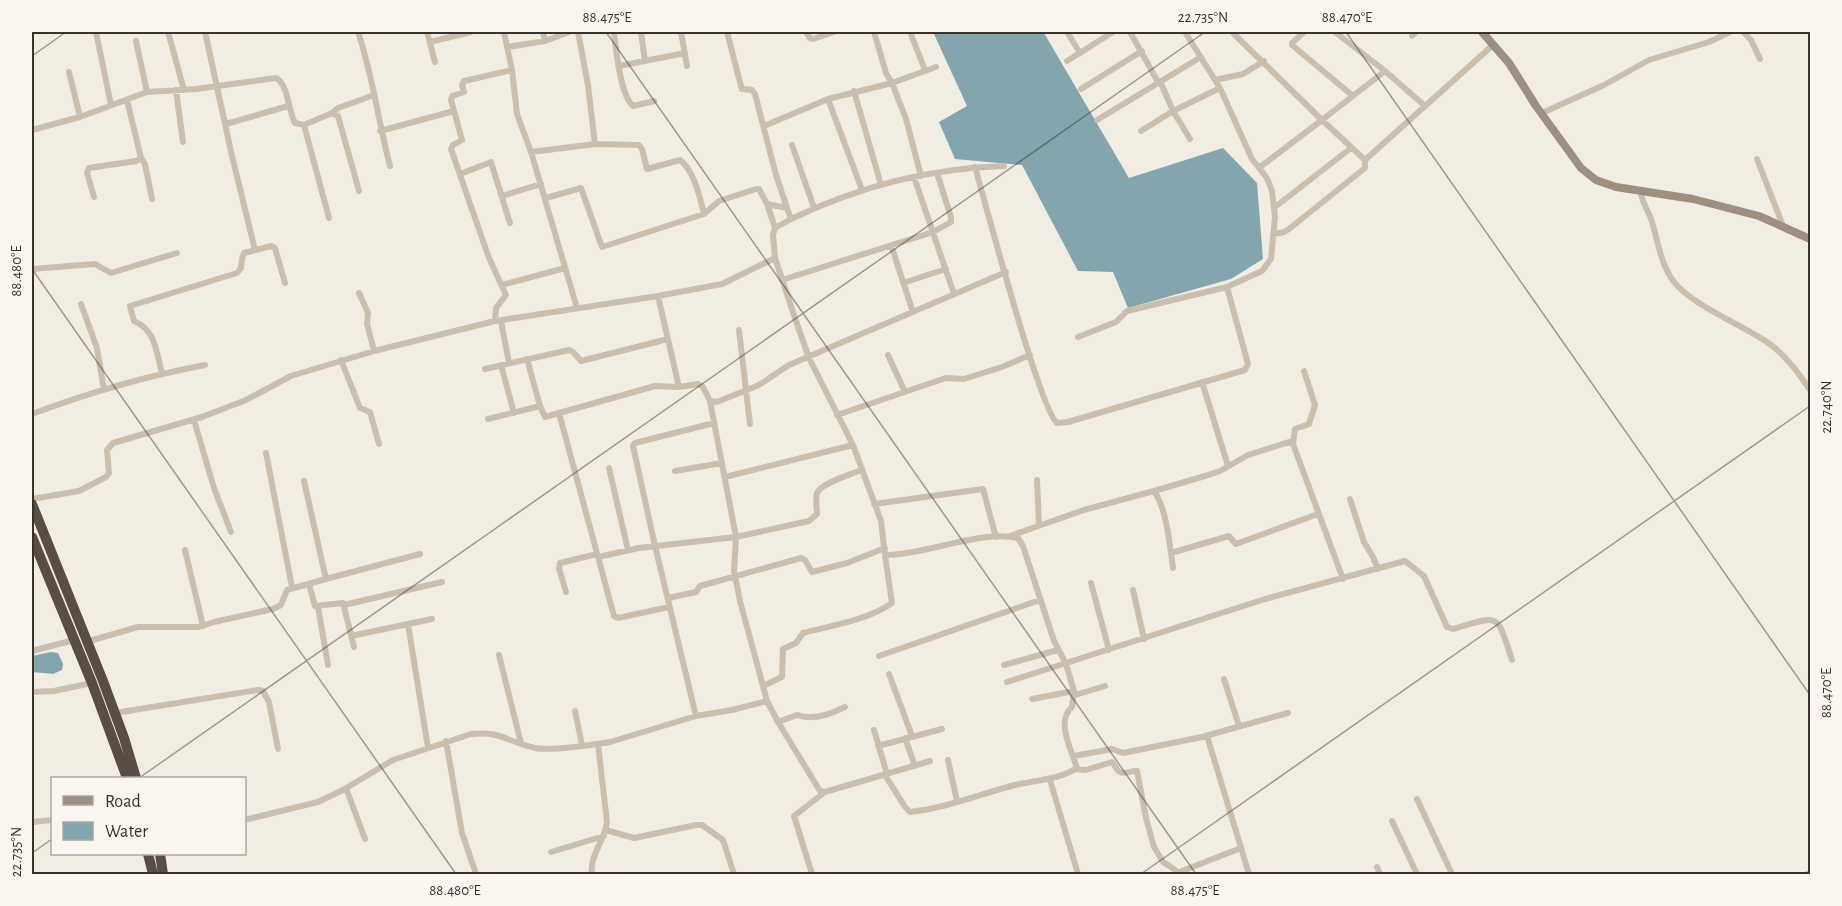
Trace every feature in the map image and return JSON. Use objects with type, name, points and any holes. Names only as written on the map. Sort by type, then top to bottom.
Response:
[{"type":"highway","points":[[32,504],[35,519],[115,713],[136,777]]},
{"type":"highway","points":[[32,537],[92,683],[126,777]]},
{"type":"highway","points":[[148,855],[153,874]]},
{"type":"highway","points":[[160,855],[163,874]]},
{"type":"street","points":[[96,32],[111,105]]},
{"type":"street","points":[[168,32],[184,90]]},
{"type":"street","points":[[205,32],[255,250]]},
{"type":"street","points":[[358,32],[372,76],[380,131],[390,166]]},
{"type":"street","points":[[427,32],[435,62]]},
{"type":"street","points":[[430,42],[471,32]]},
{"type":"street","points":[[504,32],[512,70],[517,114],[542,184],[578,308]]},
{"type":"street","points":[[543,32],[544,41]]},
{"type":"street","points":[[507,47],[544,41],[569,32]]},
{"type":"street","points":[[578,32],[595,144]]},
{"type":"street","points":[[614,32],[622,83],[631,105],[654,101]]},
{"type":"street","points":[[641,32],[645,61]]},
{"type":"street","points":[[681,32],[687,66]]},
{"type":"street","points":[[727,32],[741,86],[754,92],[776,175],[791,219]]},
{"type":"street","points":[[806,32],[813,39],[834,32]]},
{"type":"street","points":[[874,32],[886,73],[906,119],[933,232],[954,294]]},
{"type":"street","points":[[910,32],[925,70]]},
{"type":"street","points":[[1067,32],[1080,53]]},
{"type":"street","points":[[1067,61],[1113,32]]},
{"type":"street","points":[[1130,32],[1190,139]]},
{"type":"street","points":[[1078,337],[1116,322],[1127,311],[1227,288],[1262,271],[1268,265],[1273,251],[1275,207],[1271,185],[1252,159],[1220,88],[1185,32]]},
{"type":"street","points":[[1304,32],[1292,45],[1353,96]]},
{"type":"street","points":[[1335,32],[1425,106]]},
{"type":"street","points":[[1482,32],[1509,63],[1581,168],[1596,180],[1616,187],[1693,199],[1759,216],[1810,238]]},
{"type":"street","points":[[1542,113],[1604,85],[1649,60],[1709,42],[1731,32]]},
{"type":"street","points":[[1743,32],[1751,40],[1760,59]]},
{"type":"street","points":[[1234,34],[1365,160],[1366,166],[1289,229],[1274,234]]},
{"type":"street","points":[[136,41],[147,92]]},
{"type":"street","points":[[1365,160],[1493,45]]},
{"type":"street","points":[[1081,89],[1142,51]]},
{"type":"street","points":[[619,66],[685,53]]},
{"type":"street","points":[[1097,120],[1201,57]]},
{"type":"street","points":[[1215,80],[1243,74],[1264,61]]},
{"type":"street","points":[[764,126],[828,99],[892,83],[936,67]]},
{"type":"street","points":[[509,363],[496,308],[506,295],[489,258],[451,149],[453,145],[462,140],[451,98],[464,92],[462,85],[464,81],[512,70]]},
{"type":"street","points":[[1260,167],[1385,71]]},
{"type":"street","points":[[69,72],[80,117]]},
{"type":"street","points":[[32,130],[80,117],[147,92],[184,90],[276,78],[282,83],[295,123],[304,125],[338,108],[374,95]]},
{"type":"street","points":[[1141,131],[1173,111],[1220,88]]},
{"type":"street","points":[[176,90],[183,142]]},
{"type":"street","points":[[854,91],[881,185]]},
{"type":"street","points":[[828,99],[862,190]]},
{"type":"street","points":[[127,100],[141,158],[146,164],[152,199]]},
{"type":"street","points":[[226,124],[288,106]]},
{"type":"street","points":[[380,131],[454,111]]},
{"type":"street","points":[[332,113],[340,118],[359,191]]},
{"type":"street","points":[[304,125],[329,218]]},
{"type":"street","points":[[531,152],[595,144],[639,145],[642,148],[647,169],[680,160],[689,170],[704,214]]},
{"type":"street","points":[[792,145],[814,208]]},
{"type":"street","points":[[1275,207],[1351,148]]},
{"type":"street","points":[[94,197],[87,173],[89,168],[136,161],[141,158]]},
{"type":"street","points":[[1757,159],[1783,226]]},
{"type":"street","points":[[460,174],[491,162],[510,223]]},
{"type":"street","points":[[775,228],[814,208],[862,190],[918,176],[975,167],[1004,166]]},
{"type":"street","points":[[975,167],[1030,355],[1050,414],[1058,423],[1068,422],[1247,367],[1227,288]]},
{"type":"street","points":[[782,280],[933,232],[951,222],[938,173]]},
{"type":"street","points":[[502,196],[542,184]]},
{"type":"street","points":[[546,198],[581,188],[602,247],[704,214],[719,201],[756,189],[762,192],[775,228],[773,235],[775,258],[809,358],[853,445],[881,521],[892,603],[880,611],[837,625],[802,633],[796,643],[783,649],[782,677],[764,686]]},
{"type":"street","points":[[1641,192],[1641,197],[1651,216],[1660,252],[1674,283],[1712,311],[1774,347],[1810,390]]},
{"type":"street","points":[[767,204],[788,207]]},
{"type":"street","points":[[891,245],[913,312]]},
{"type":"street","points":[[162,373],[151,334],[144,325],[134,321],[130,306],[237,273],[241,268],[244,253],[271,246],[275,248],[285,283]]},
{"type":"street","points":[[32,269],[95,264],[111,273],[177,253]]},
{"type":"street","points":[[32,500],[79,491],[106,477],[109,474],[108,450],[113,443],[194,420],[246,400],[291,376],[374,351],[498,321],[658,296],[729,281],[775,258]]},
{"type":"street","points":[[502,285],[565,268]]},
{"type":"street","points":[[903,283],[946,269]]},
{"type":"street","points":[[710,401],[717,402],[759,385],[789,365],[1006,272]]},
{"type":"street","points":[[359,293],[368,313],[367,324],[374,351]]},
{"type":"street","points":[[658,296],[679,387]]},
{"type":"street","points":[[81,304],[97,348],[104,390]]},
{"type":"street","points":[[739,330],[750,424]]},
{"type":"street","points":[[485,369],[571,350],[581,361],[668,339]]},
{"type":"street","points":[[888,355],[905,392]]},
{"type":"street","points":[[837,415],[946,378],[964,379],[1030,355]]},
{"type":"street","points":[[527,359],[545,417],[655,386],[701,385],[710,401],[736,537],[735,578],[767,700],[818,789],[825,792]]},
{"type":"street","points":[[341,360],[359,406],[370,412],[380,444]]},
{"type":"street","points":[[32,414],[88,393],[205,364]]},
{"type":"street","points":[[501,365],[514,413]]},
{"type":"street","points":[[1304,371],[1315,407],[1309,424],[1295,429],[1293,444],[1343,579]]},
{"type":"street","points":[[1202,382],[1228,466]]},
{"type":"street","points":[[488,419],[540,406]]},
{"type":"street","points":[[559,413],[614,616],[618,618],[669,607]]},
{"type":"street","points":[[194,420],[214,488],[231,532]]},
{"type":"street","points":[[696,716],[655,546],[634,444],[714,423]]},
{"type":"street","points":[[668,598],[696,592],[700,586],[803,558],[812,572],[885,552],[919,552],[970,540],[1009,536],[1084,510],[1205,476],[1248,455],[1289,442],[1293,444]]},
{"type":"street","points":[[724,477],[853,445]]},
{"type":"street","points":[[266,453],[292,587]]},
{"type":"street","points":[[675,471],[722,463]]},
{"type":"street","points":[[609,468],[628,550]]},
{"type":"street","points":[[566,592],[559,568],[560,563],[655,546],[736,537],[809,521],[817,513],[817,494],[825,485],[861,470]]},
{"type":"street","points":[[1037,480],[1039,525]]},
{"type":"street","points":[[304,481],[326,579]]},
{"type":"street","points":[[874,504],[983,489],[996,537]]},
{"type":"street","points":[[1154,491],[1166,525],[1173,568]]},
{"type":"street","points":[[1350,499],[1364,542],[1378,569]]},
{"type":"street","points":[[1171,553],[1229,536],[1236,544],[1318,514]]},
{"type":"street","points":[[1009,536],[1018,538],[1023,546],[1040,600],[1066,664],[1074,693],[1072,707],[1066,712],[1064,722],[1076,769]]},
{"type":"street","points":[[185,550],[203,626]]},
{"type":"street","points":[[86,642],[138,627],[189,628],[276,608],[282,602],[285,592],[292,587],[420,554]]},
{"type":"street","points":[[1006,682],[1265,599],[1408,561],[1424,576],[1444,624],[1449,628],[1487,619],[1496,621],[1500,626],[1512,660]]},
{"type":"street","points":[[318,607],[341,603],[344,605],[442,582]]},
{"type":"street","points":[[1092,583],[1109,650]]},
{"type":"street","points":[[309,584],[314,604],[318,607],[328,665]]},
{"type":"street","points":[[1133,590],[1144,639]]},
{"type":"street","points":[[879,656],[1040,600]]},
{"type":"street","points":[[344,605],[354,647]]},
{"type":"street","points":[[351,636],[432,619]]},
{"type":"street","points":[[408,624],[428,748]]},
{"type":"street","points":[[32,651],[74,640]]},
{"type":"street","points":[[1004,664],[1059,650]]},
{"type":"street","points":[[499,655],[521,743]]},
{"type":"street","points":[[889,674],[909,737],[915,766]]},
{"type":"street","points":[[1224,679],[1239,726]]},
{"type":"street","points":[[32,692],[54,691],[92,683]]},
{"type":"street","points":[[1032,699],[1048,698],[1105,686]]},
{"type":"street","points":[[115,713],[263,691],[269,702],[278,748]]},
{"type":"street","points":[[246,820],[318,802],[393,760],[446,741],[481,733],[502,735],[542,748],[598,744],[696,716],[732,710],[767,700]]},
{"type":"street","points":[[778,722],[797,715],[804,718],[815,717],[845,707]]},
{"type":"street","points":[[575,711],[582,745]]},
{"type":"street","points":[[1074,756],[1112,748],[1123,753],[1204,736],[1288,712]]},
{"type":"street","points":[[878,746],[942,729]]},
{"type":"street","points":[[873,730],[886,774],[910,812],[928,810],[1017,785],[1050,780],[1076,769],[1086,770],[1112,762],[1119,772],[1124,774],[1137,771],[1154,847],[1163,862],[1178,874],[1241,848]]},
{"type":"street","points":[[1204,736],[1209,739],[1249,874]]},
{"type":"street","points":[[446,741],[462,833],[476,874]]},
{"type":"street","points":[[592,874],[592,864],[605,833],[607,822],[598,744]]},
{"type":"street","points":[[948,760],[957,801]]},
{"type":"street","points":[[812,874],[794,816],[825,792],[930,761]]},
{"type":"street","points":[[1050,780],[1078,874]]},
{"type":"street","points":[[346,788],[365,839]]},
{"type":"street","points":[[1417,799],[1452,874]]},
{"type":"street","points":[[32,822],[51,820]]},
{"type":"street","points":[[1392,821],[1417,874]]},
{"type":"street","points":[[551,852],[605,833],[634,838],[702,825],[723,840],[734,874]]},
{"type":"street","points":[[1377,867],[1380,874]]},
{"type":"water","points":[[933,32],[1044,32],[1129,178],[1223,148],[1257,183],[1263,259],[1231,279],[1128,308],[1113,272],[1078,271],[1022,165],[955,159],[939,122],[967,106]]},
{"type":"water","points":[[58,653],[63,664],[62,670],[53,674],[32,672],[32,656]]}]
